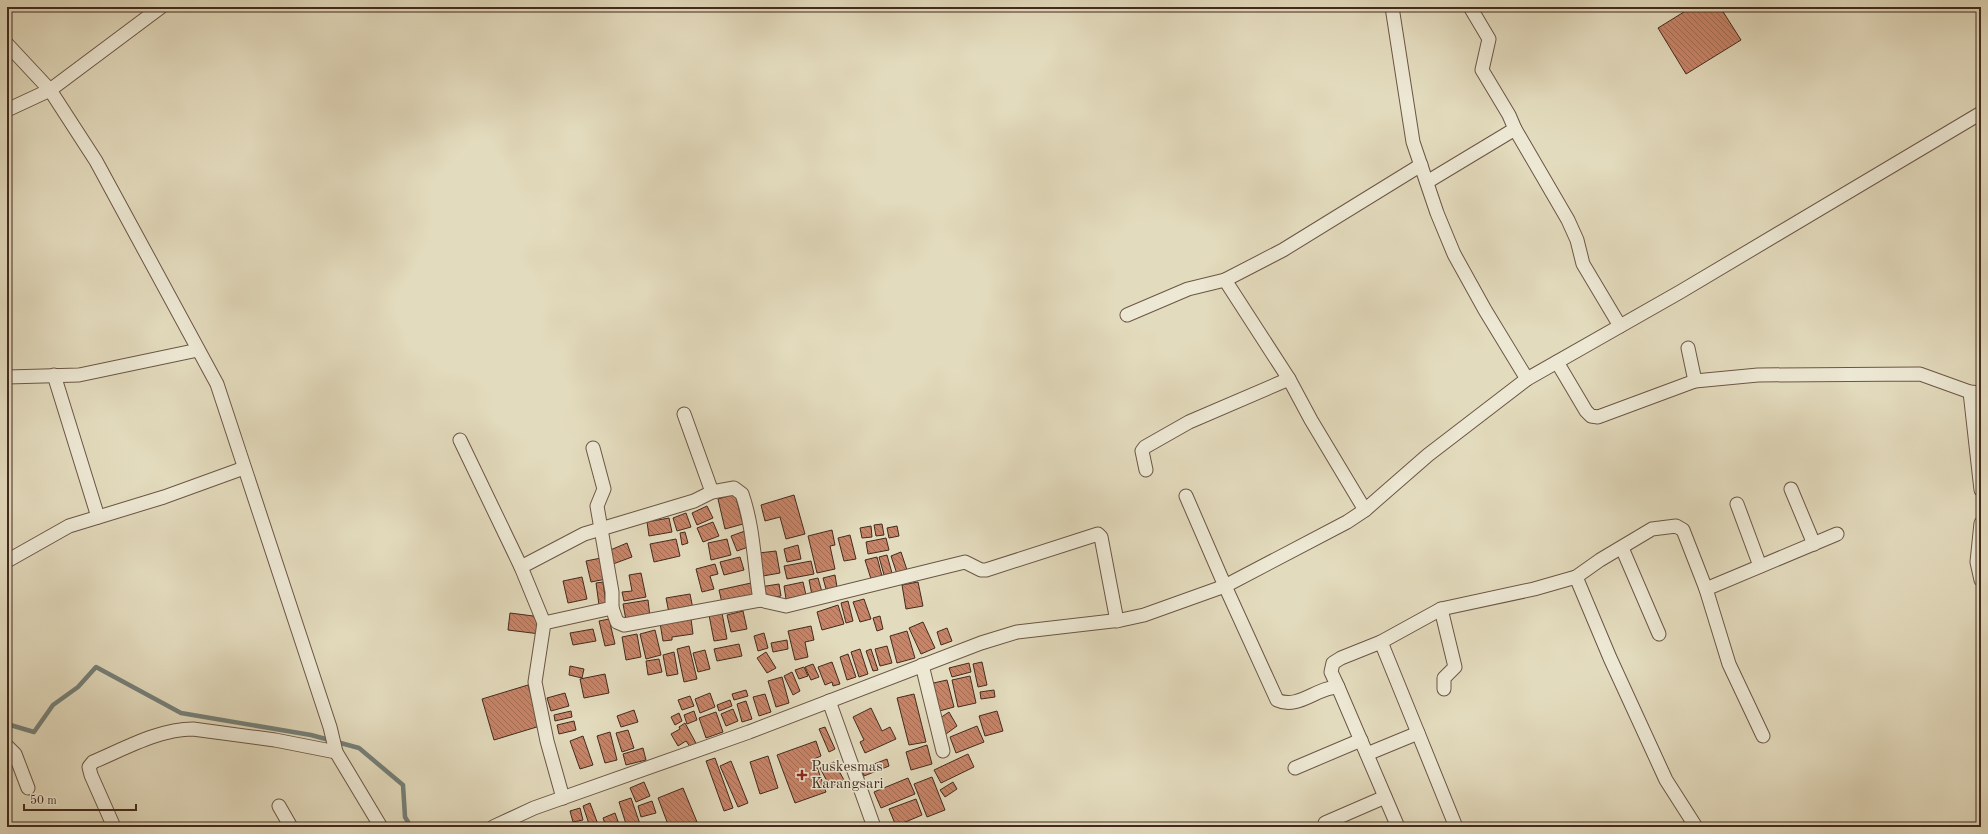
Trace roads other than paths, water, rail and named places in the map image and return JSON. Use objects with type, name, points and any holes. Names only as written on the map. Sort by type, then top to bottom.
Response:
[{"type":"street","points":[[7,110],[50,90],[161,7]]},
{"type":"street","points":[[1392,7],[1413,142],[1437,213],[1454,254],[1485,310],[1527,379]]},
{"type":"street","points":[[1470,7],[1489,42],[1482,70],[1509,115],[1514,129],[1568,220],[1577,240],[1583,264],[1620,326]]},
{"type":"street","points":[[7,44],[50,90],[96,161],[217,384],[330,727],[336,750],[381,827]]},
{"type":"street","points":[[493,827],[534,808],[749,732],[981,643],[1017,632],[1117,621],[1144,615],[1225,586],[1347,522],[1365,510],[1428,455],[1527,379],[1620,326],[1981,113]]},
{"type":"street","points":[[1427,182],[1514,129]]},
{"type":"street","points":[[1126,315],[1188,289],[1225,280],[1283,250],[1421,165]]},
{"type":"street","points":[[1225,280],[1289,379],[1365,510]]},
{"type":"street","points":[[1688,348],[1695,381]]},
{"type":"street","points":[[7,377],[80,374],[198,350]]},
{"type":"street","points":[[1557,362],[1586,411],[1591,416],[1598,417],[1695,381],[1758,376],[1920,374],[1975,392],[1981,490]]},
{"type":"street","points":[[54,375],[98,517]]},
{"type":"street","points":[[1146,470],[1142,451],[1145,447],[1189,422],[1289,379]]},
{"type":"street","points":[[684,414],[712,492]]},
{"type":"street","points":[[460,440],[521,567],[544,623],[536,682],[547,741],[563,798]]},
{"type":"street","points":[[593,448],[604,489],[597,506],[612,592],[612,608],[617,622],[624,624],[760,600],[786,606],[965,562],[981,570],[986,570],[1098,534],[1101,537],[1117,621]]},
{"type":"street","points":[[7,561],[55,533],[98,517],[164,497],[244,468]]},
{"type":"street","points":[[521,567],[567,542],[601,528],[694,501],[712,492],[734,488],[742,494],[752,538],[760,600]]},
{"type":"street","points":[[1791,489],[1814,544]]},
{"type":"street","points":[[1186,496],[1277,700],[1291,703],[1338,687]]},
{"type":"street","points":[[1737,504],[1760,566]]},
{"type":"street","points":[[1981,523],[1977,562],[1981,580]]},
{"type":"street","points":[[1397,827],[1331,672],[1333,663],[1341,658],[1381,642],[1441,610],[1534,589],[1576,577],[1600,560],[1652,529],[1676,526],[1683,530],[1706,589],[1729,664],[1763,736]]},
{"type":"street","points":[[1706,589],[1837,534]]},
{"type":"street","points":[[1622,548],[1659,634]]},
{"type":"street","points":[[1576,577],[1610,658],[1666,780],[1696,827]]},
{"type":"street","points":[[544,623],[612,608]]},
{"type":"street","points":[[1441,610],[1455,667],[1444,678],[1444,690]]},
{"type":"street","points":[[1381,642],[1456,827]]},
{"type":"street","points":[[922,665],[943,751]]},
{"type":"street","points":[[829,701],[874,827]]},
{"type":"street","points":[[114,827],[91,775],[89,767],[93,762],[164,734],[180,729],[192,729],[336,750]]},
{"type":"street","points":[[1367,754],[1418,734]]},
{"type":"street","points":[[1295,768],[1361,740]]},
{"type":"street","points":[[7,746],[15,754],[28,788]]},
{"type":"street","points":[[1325,823],[1385,797]]},
{"type":"street","points":[[279,806],[291,827]]},
{"type":"waterway","points":[[7,724],[34,732],[53,705],[78,687],[96,667],[181,713],[311,735],[359,748],[403,785],[405,817],[411,827]]},
{"type":"place","name":"Puskesmas Karangsari","points":[[802,775]]}]
